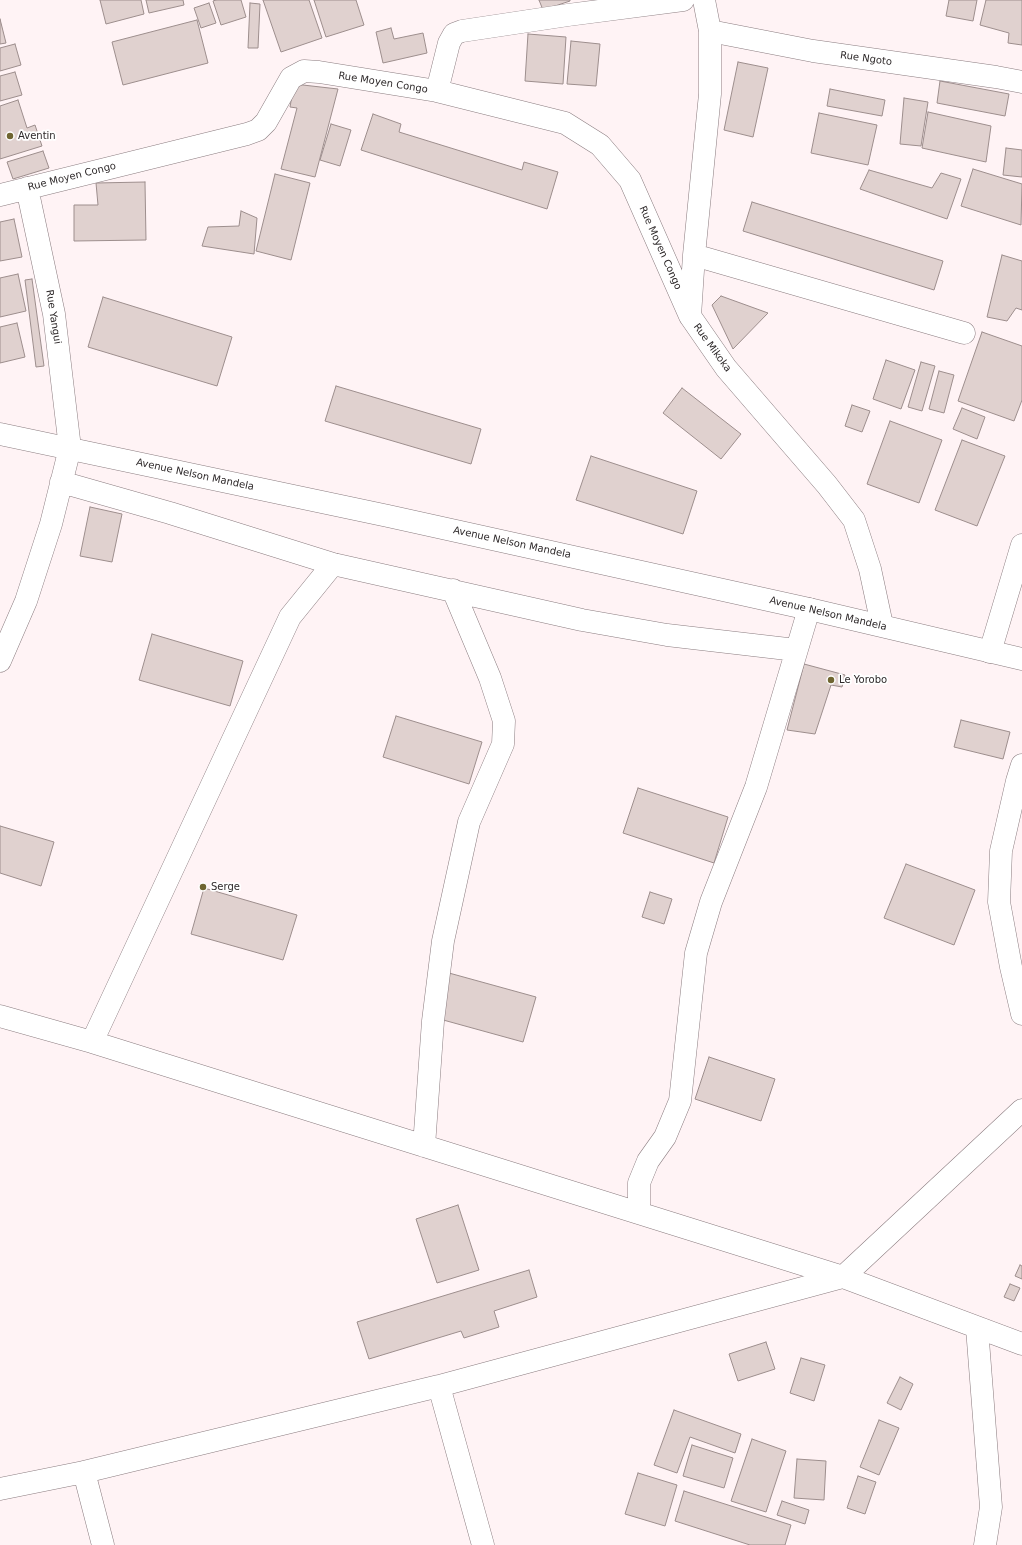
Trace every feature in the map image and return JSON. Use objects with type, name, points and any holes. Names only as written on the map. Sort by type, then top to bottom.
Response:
[{"type":"street","points":[[437,92],[449,43],[454,34],[462,31],[683,0]]},
{"type":"street","name":"Rue Mikoka","points":[[704,0],[710,31],[710,94],[694,255],[690,316],[726,368],[827,485],[854,520],[870,569],[882,626]]},
{"type":"street","name":"Rue Ngoto","points":[[710,31],[813,51],[1022,82]]},
{"type":"street","name":"Rue Moyen Congo","points":[[0,195],[258,130],[266,122],[291,78],[304,71],[437,92],[564,124],[600,145],[630,180],[690,316]]},
{"type":"street","name":"Rue Yangui","points":[[27,188],[54,314],[70,448]]},
{"type":"street","points":[[694,255],[964,334]]},
{"type":"street","name":"Avenue Nelson Mandela","points":[[0,434],[380,514],[808,609],[1022,659]]},
{"type":"street","points":[[0,660],[26,601],[51,524],[70,448]]},
{"type":"street","points":[[61,482],[170,513],[333,564],[582,620],[659,634],[796,650]]},
{"type":"street","points":[[990,652],[1022,545]]},
{"type":"street","points":[[92,1042],[290,617],[333,564]]},
{"type":"street","points":[[424,1146],[433,1021],[443,940],[469,822],[502,744],[504,721],[490,678],[453,590]]},
{"type":"street","points":[[639,1213],[639,1183],[648,1161],[665,1137],[680,1101],[696,954],[711,902],[756,787],[808,609]]},
{"type":"street","points":[[1022,765],[1016,781],[1001,851],[999,902],[1011,967],[1022,1014]]},
{"type":"street","points":[[0,1016],[92,1042],[843,1277],[1022,1344]]},
{"type":"street","points":[[0,1489],[84,1472],[439,1386],[843,1277],[1022,1110]]},
{"type":"street","points":[[977,1328],[991,1507],[985,1545]]},
{"type":"street","points":[[439,1386],[482,1545]]},
{"type":"street","points":[[84,1472],[104,1545]]},
{"type":"building","points":[[100,0],[141,0],[144,14],[106,24]]},
{"type":"building","points":[[146,0],[183,0],[184,5],[149,13]]},
{"type":"building","points":[[241,0],[246,17],[221,25],[213,1]]},
{"type":"building","points":[[263,0],[309,0],[322,38],[281,52]]},
{"type":"building","points":[[314,0],[356,0],[364,25],[326,37]]},
{"type":"building","points":[[539,0],[570,0],[570,1],[543,10]]},
{"type":"building","points":[[949,0],[977,0],[973,21],[946,16]]},
{"type":"building","points":[[986,0],[1022,0],[1022,45],[1008,43],[1009,33],[980,25]]},
{"type":"building","points":[[209,3],[216,23],[201,28],[194,8]]},
{"type":"building","points":[[250,3],[260,4],[258,48],[248,48]]},
{"type":"building","points":[[0,19],[6,43],[0,44]]},
{"type":"building","points":[[197,20],[208,63],[123,85],[112,42]]},
{"type":"building","points":[[391,28],[394,39],[423,33],[427,53],[383,63],[376,32]]},
{"type":"building","points":[[528,34],[566,37],[563,84],[525,81]]},
{"type":"building","points":[[571,41],[600,44],[596,86],[567,84]]},
{"type":"building","points":[[15,44],[21,65],[0,71],[0,48]]},
{"type":"building","points":[[738,62],[768,68],[753,137],[724,130]]},
{"type":"building","points":[[15,72],[22,95],[0,101],[0,76]]},
{"type":"building","points":[[940,81],[1009,94],[1005,116],[937,103]]},
{"type":"building","points":[[294,84],[338,89],[315,177],[281,169],[297,108],[290,107]]},
{"type":"building","points":[[830,89],[885,100],[882,116],[827,106]]},
{"type":"building","points":[[904,98],[928,102],[921,146],[900,144]]},
{"type":"building","points":[[18,100],[27,128],[35,125],[42,146],[0,159],[0,106]]},
{"type":"building","points":[[928,112],[991,126],[986,162],[922,148]]},
{"type":"building","points":[[819,113],[877,125],[868,165],[811,153]]},
{"type":"building","points":[[373,114],[401,124],[399,132],[522,170],[524,162],[558,172],[547,209],[361,150]]},
{"type":"building","points":[[331,124],[351,130],[340,166],[320,160]]},
{"type":"building","points":[[1006,148],[1022,150],[1022,177],[1003,175]]},
{"type":"building","points":[[43,151],[49,168],[13,179],[7,162]]},
{"type":"building","points":[[973,169],[1022,184],[1021,225],[961,206]]},
{"type":"building","points":[[869,170],[932,188],[941,173],[961,179],[947,219],[860,189]]},
{"type":"building","points":[[275,174],[310,183],[291,260],[256,251]]},
{"type":"building","points":[[145,182],[146,240],[74,241],[74,205],[98,205],[96,183]]},
{"type":"building","points":[[752,202],[943,261],[934,290],[743,231]]},
{"type":"building","points":[[241,211],[257,218],[254,254],[202,246],[208,227],[239,226]]},
{"type":"building","points":[[14,219],[22,257],[0,261],[0,222]]},
{"type":"building","points":[[1002,255],[1022,261],[1022,310],[1016,308],[1007,321],[987,317]]},
{"type":"building","points":[[18,274],[26,311],[0,317],[0,278]]},
{"type":"building","points":[[32,279],[44,366],[36,367],[25,280]]},
{"type":"building","points":[[721,296],[768,313],[733,349],[712,305]]},
{"type":"building","points":[[103,297],[232,337],[217,386],[88,347]]},
{"type":"building","points":[[17,323],[25,357],[0,363],[0,327]]},
{"type":"building","points":[[982,332],[1022,346],[1022,400],[1014,421],[958,401]]},
{"type":"building","points":[[886,360],[915,370],[901,409],[873,399]]},
{"type":"building","points":[[921,362],[935,366],[922,411],[908,407]]},
{"type":"building","points":[[939,371],[954,375],[944,413],[929,409]]},
{"type":"building","points":[[336,386],[481,429],[471,464],[325,421]]},
{"type":"building","points":[[682,388],[741,434],[721,459],[663,413]]},
{"type":"building","points":[[852,405],[870,411],[862,432],[845,426]]},
{"type":"building","points":[[962,408],[985,417],[977,439],[953,429]]},
{"type":"building","points":[[890,421],[942,440],[919,503],[867,484]]},
{"type":"building","points":[[962,440],[1005,456],[977,526],[935,510]]},
{"type":"building","points":[[591,456],[697,491],[683,534],[576,500]]},
{"type":"building","points":[[90,507],[122,514],[112,562],[80,556]]},
{"type":"building","points":[[152,634],[243,661],[230,706],[139,680]]},
{"type":"building","points":[[804,664],[845,675],[842,687],[831,685],[815,734],[787,730]]},
{"type":"building","points":[[396,716],[482,742],[469,784],[383,757]]},
{"type":"building","points":[[961,720],[1010,732],[1003,759],[954,747]]},
{"type":"building","points":[[638,788],[728,817],[714,863],[623,833]]},
{"type":"building","points":[[0,826],[54,842],[41,886],[0,873]]},
{"type":"building","points":[[906,864],[975,890],[954,945],[884,918]]},
{"type":"building","points":[[204,888],[297,915],[283,960],[191,934]]},
{"type":"building","points":[[650,892],[672,899],[664,924],[642,917]]},
{"type":"building","points":[[449,973],[536,997],[523,1042],[436,1018]]},
{"type":"building","points":[[709,1057],[775,1079],[761,1121],[695,1099]]},
{"type":"building","points":[[458,1205],[479,1270],[437,1283],[416,1219]]},
{"type":"building","points":[[1020,1265],[1022,1266],[1022,1279],[1015,1276]]},
{"type":"building","points":[[529,1270],[537,1297],[494,1311],[499,1327],[464,1338],[461,1331],[369,1359],[357,1322]]},
{"type":"building","points":[[1010,1284],[1020,1288],[1014,1301],[1004,1297]]},
{"type":"building","points":[[766,1342],[775,1369],[738,1381],[729,1354]]},
{"type":"building","points":[[801,1358],[825,1365],[814,1401],[790,1393]]},
{"type":"building","points":[[900,1377],[913,1384],[901,1410],[887,1403]]},
{"type":"building","points":[[674,1410],[741,1434],[735,1453],[690,1437],[677,1473],[654,1465]]},
{"type":"building","points":[[879,1420],[899,1428],[879,1475],[860,1467]]},
{"type":"building","points":[[752,1439],[786,1451],[766,1512],[731,1501]]},
{"type":"building","points":[[692,1445],[733,1458],[724,1488],[683,1476]]},
{"type":"building","points":[[797,1459],[826,1461],[824,1500],[794,1498]]},
{"type":"building","points":[[638,1473],[677,1485],[665,1526],[625,1514]]},
{"type":"building","points":[[858,1476],[876,1482],[865,1514],[847,1508]]},
{"type":"building","points":[[684,1491],[791,1525],[785,1545],[750,1545],[675,1521]]},
{"type":"building","points":[[782,1501],[809,1510],[805,1524],[777,1515]]},
{"type":"place","name":"Aventin","points":[[10,136]]},
{"type":"place","name":"Le Yorobo","points":[[831,680]]},
{"type":"place","name":"Serge","points":[[203,887]]}]
